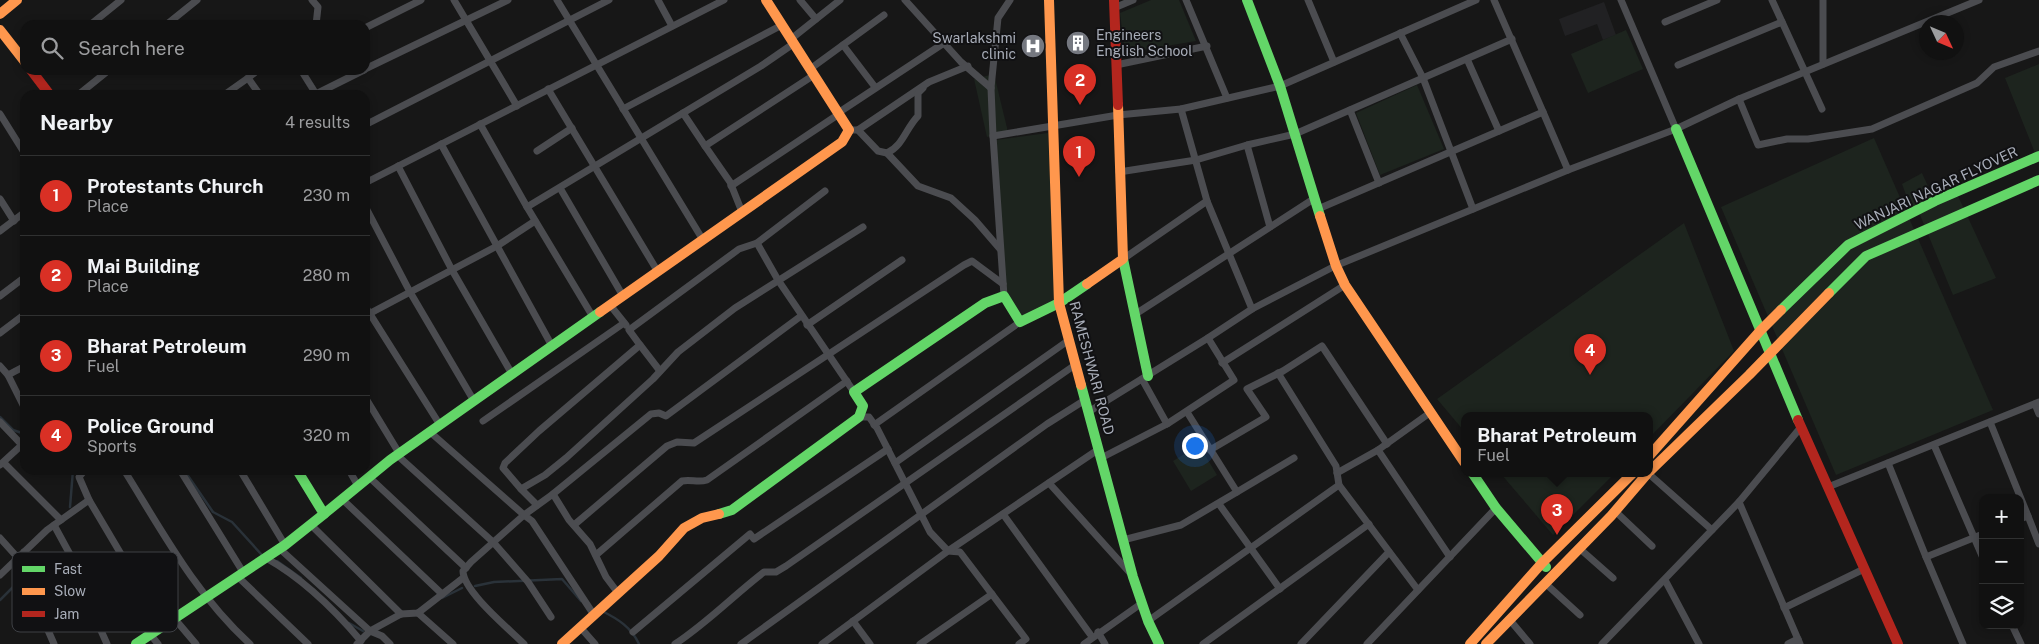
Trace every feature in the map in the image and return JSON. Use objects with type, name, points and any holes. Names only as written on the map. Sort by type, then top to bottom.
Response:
[{"type":"street","points":[[0,14],[16,0]]},
{"type":"street","points":[[96,20],[121,0]]},
{"type":"street","points":[[172,20],[197,0]]},
{"type":"street","points":[[370,26],[421,0]]},
{"type":"street","points":[[454,0],[517,106]]},
{"type":"street","points":[[370,67],[508,0]]},
{"type":"street","points":[[557,0],[703,240]]},
{"type":"street","points":[[370,122],[570,22],[609,0]]},
{"type":"street","points":[[658,0],[672,26]]},
{"type":"street","points":[[370,180],[724,0]]},
{"type":"street","points":[[766,0],[838,113],[878,151],[887,154],[918,186],[951,198],[975,220],[1001,250]]},
{"type":"street","points":[[800,0],[816,19]]},
{"type":"street","points":[[527,208],[761,66],[840,0]]},
{"type":"street","points":[[905,0],[961,62],[968,66],[991,88]]},
{"type":"street","points":[[1010,0],[998,18],[991,88],[1004,296],[1020,322]]},
{"type":"street","name":"RAMESHWARI ROAD","points":[[1049,0],[1059,303],[1085,400],[1090,411],[1133,577],[1148,621],[1159,644]]},
{"type":"street","points":[[1133,0],[1114,4],[1123,259],[1145,377],[1167,424]]},
{"type":"street","points":[[1186,0],[1207,46],[1227,98]]},
{"type":"street","points":[[1246,0],[1280,86],[1336,266],[1344,285],[1461,457]]},
{"type":"street","points":[[1308,0],[1334,62]]},
{"type":"street","points":[[993,136],[1118,115],[1181,109],[1280,86],[1400,34],[1462,3],[1476,0]]},
{"type":"street","points":[[1494,0],[1568,170]]},
{"type":"street","points":[[1621,0],[1768,353],[1898,644]]},
{"type":"street","points":[[1665,22],[1717,0]]},
{"type":"street","points":[[1772,0],[1822,110]]},
{"type":"street","points":[[1823,0],[1823,64]]},
{"type":"street","points":[[1090,411],[1208,338],[1252,308],[1336,266],[1568,170],[1676,129],[1739,99],[1979,0]]},
{"type":"street","points":[[314,1],[318,7],[317,20]]},
{"type":"street","points":[[704,146],[812,72],[843,45],[884,15]]},
{"type":"street","points":[[1678,65],[1782,22]]},
{"type":"street","points":[[623,109],[782,25]]},
{"type":"street","points":[[0,30],[20,56]]},
{"type":"street","points":[[1400,34],[1423,78],[1473,209]]},
{"type":"street","points":[[1120,172],[1196,160],[1247,145],[1296,134],[1512,39]]},
{"type":"street","points":[[731,186],[875,87],[944,43]]},
{"type":"street","points":[[843,45],[875,87]]},
{"type":"street","points":[[1116,64],[1207,46]]},
{"type":"street","points":[[1739,99],[1758,145],[1787,139],[1808,139],[1872,129],[1977,83],[1994,67],[2039,51]]},
{"type":"street","points":[[1467,59],[1499,131]]},
{"type":"street","points":[[178,615],[282,547],[398,454],[842,142],[854,130],[924,86],[968,66]]},
{"type":"street","points":[[35,75],[46,90]]},
{"type":"street","points":[[84,90],[103,75]]},
{"type":"street","points":[[231,90],[252,75]]},
{"type":"street","points":[[304,75],[313,90]]},
{"type":"street","points":[[323,90],[354,75]]},
{"type":"street","points":[[248,78],[256,90]]},
{"type":"street","points":[[887,154],[900,144],[905,131],[918,116],[918,93],[924,86]]},
{"type":"street","points":[[548,89],[658,272]]},
{"type":"street","points":[[1181,109],[1207,201],[1252,308]]},
{"type":"street","points":[[1350,110],[1379,183]]},
{"type":"street","points":[[1318,209],[1543,112]]},
{"type":"street","points":[[683,113],[731,186],[742,212]]},
{"type":"street","points":[[0,115],[20,146]]},
{"type":"street","points":[[480,124],[527,208],[593,317]]},
{"type":"street","points":[[537,151],[572,128]]},
{"type":"street","points":[[441,144],[552,346]]},
{"type":"street","points":[[1247,145],[1270,227]]},
{"type":"street","name":"WANJARI NAGAR FLYOVER","points":[[1653,452],[1760,331],[1848,245],[1935,201],[2039,156]]},
{"type":"street","points":[[398,166],[452,270],[512,374]]},
{"type":"street","points":[[1653,468],[1749,375],[1768,353],[1866,256],[2039,180]]},
{"type":"street","points":[[560,188],[623,296]]},
{"type":"street","points":[[483,421],[627,327],[738,249],[756,243],[825,191]]},
{"type":"street","points":[[1134,315],[1315,198]]},
{"type":"street","points":[[0,199],[14,221]]},
{"type":"street","points":[[874,424],[1020,322],[1059,303],[1207,201]]},
{"type":"street","points":[[0,231],[20,216]]},
{"type":"street","points":[[370,216],[410,292],[474,401]]},
{"type":"street","points":[[370,313],[497,246],[535,221]]},
{"type":"street","points":[[521,489],[544,475],[566,458],[678,352],[735,308],[863,227]]},
{"type":"street","points":[[756,243],[778,280],[854,392],[862,406],[860,417]]},
{"type":"street","points":[[808,325],[902,260]]},
{"type":"street","points":[[574,525],[667,446],[677,442],[694,443],[827,354],[972,261],[1003,284]]},
{"type":"street","points":[[0,296],[20,280]]},
{"type":"street","points":[[1222,363],[1344,285]]},
{"type":"street","points":[[854,392],[985,303],[1004,296]]},
{"type":"street","points":[[610,305],[660,371]]},
{"type":"street","points":[[365,636],[401,614],[418,613],[463,578],[466,568],[524,515],[553,494],[651,414],[659,413],[666,416],[802,316]]},
{"type":"street","points":[[0,333],[20,318]]},
{"type":"street","points":[[370,319],[440,424]]},
{"type":"street","points":[[822,644],[948,551],[1049,483],[1100,454],[1167,424],[1234,380],[1208,338]]},
{"type":"street","points":[[895,463],[1069,340]]},
{"type":"street","points":[[537,505],[503,468],[505,463],[539,431],[640,345]]},
{"type":"street","points":[[1210,450],[1266,417],[1247,390],[1322,346],[1387,444]]},
{"type":"street","points":[[675,644],[691,634],[726,601],[764,572],[776,572],[786,566],[1075,365]]},
{"type":"street","points":[[0,366],[8,375],[20,399]]},
{"type":"street","points":[[8,375],[20,369]]},
{"type":"street","points":[[1278,373],[1336,466],[1339,485],[1418,590]]},
{"type":"street","points":[[596,555],[682,480],[691,479],[702,482],[707,480],[847,381]]},
{"type":"street","points":[[741,644],[1047,424],[1085,400]]},
{"type":"street","points":[[1828,487],[2037,403],[2039,414]]},
{"type":"street","points":[[370,406],[398,454],[493,542],[528,582],[551,618]]},
{"type":"street","points":[[1187,412],[1237,492]]},
{"type":"street","points":[[1337,473],[1378,450],[1431,412]]},
{"type":"street","points":[[562,644],[596,611],[659,556],[684,528],[702,518],[732,510],[860,417],[869,417],[906,482],[930,532],[948,551],[960,552],[1028,641],[1019,644]]},
{"type":"street","points":[[0,422],[20,440]]},
{"type":"street","points":[[1990,422],[2039,544]]},
{"type":"street","points":[[1602,644],[1739,502],[1801,427]]},
{"type":"street","points":[[430,432],[532,521],[586,600],[596,611]]},
{"type":"street","points":[[1934,444],[1979,549]]},
{"type":"street","points":[[20,448],[2,464],[61,520]]},
{"type":"street","points":[[633,632],[750,534],[754,539],[888,449]]},
{"type":"street","points":[[1378,450],[1450,557]]},
{"type":"street","points":[[1123,540],[1175,527],[1219,504],[1294,458]]},
{"type":"street","points":[[1888,463],[1963,644]]},
{"type":"street","points":[[81,475],[79,477],[89,500],[120,552]]},
{"type":"street","points":[[127,475],[174,552]]},
{"type":"street","points":[[183,475],[240,574],[308,644]]},
{"type":"street","points":[[243,475],[282,547],[365,636]]},
{"type":"street","points":[[300,475],[324,514]]},
{"type":"street","points":[[352,475],[358,486]]},
{"type":"street","points":[[369,477],[466,568]]},
{"type":"street","points":[[1475,477],[1496,508],[1542,563],[1554,574]]},
{"type":"street","points":[[1470,644],[1542,563],[1629,477]]},
{"type":"street","points":[[1486,644],[1615,511],[1645,477]]},
{"type":"street","points":[[1652,477],[1712,530]]},
{"type":"street","points":[[1049,483],[1133,577]]},
{"type":"street","points":[[1148,621],[1339,485]]},
{"type":"street","points":[[553,494],[574,525],[590,544],[606,577],[618,593]]},
{"type":"street","points":[[342,499],[442,594]]},
{"type":"street","points":[[24,552],[61,520],[89,500]]},
{"type":"street","points":[[1739,502],[1799,642],[1788,644]]},
{"type":"street","points":[[1219,504],[1249,549],[1280,589]]},
{"type":"street","points":[[1367,644],[1496,508]]},
{"type":"street","points":[[1615,511],[1652,546]]},
{"type":"street","points":[[1003,514],[1090,634]]},
{"type":"street","points":[[2024,518],[2028,516]]},
{"type":"street","points":[[1203,644],[1368,524]]},
{"type":"street","points":[[310,525],[401,614]]},
{"type":"street","points":[[54,526],[68,552]]},
{"type":"street","points":[[1926,557],[1979,535]]},
{"type":"street","points":[[0,538],[13,552]]},
{"type":"street","points":[[1579,548],[1613,578]]},
{"type":"street","points":[[1301,644],[1389,552]]},
{"type":"street","points":[[178,558],[224,618],[250,644]]},
{"type":"street","points":[[266,558],[283,567],[365,636],[382,636],[390,644]]},
{"type":"street","points":[[0,575],[12,564]]},
{"type":"street","points":[[1784,608],[1864,569]]},
{"type":"street","points":[[463,578],[476,596],[524,644]]},
{"type":"street","points":[[1665,580],[1699,644]]},
{"type":"street","points":[[1545,583],[1580,615]]},
{"type":"street","points":[[920,644],[992,594]]},
{"type":"street","points":[[1084,644],[1098,632],[1142,603]]},
{"type":"street","points":[[418,613],[453,644]]},
{"type":"street","points":[[1509,619],[1530,644]]},
{"type":"street","points":[[853,621],[870,644]]},
{"type":"street","points":[[178,623],[196,644]]},
{"type":"street","points":[[580,627],[595,644]]},
{"type":"street","points":[[2014,629],[2021,644]]},
{"type":"street","points":[[49,632],[54,644]]},
{"type":"street","points":[[102,632],[107,644]]},
{"type":"street","points":[[136,644],[153,632]]},
{"type":"street","points":[[1098,632],[1105,644]]},
{"type":"street","points":[[150,634],[158,644]]},
{"type":"shaded area","points":[[1151,0],[1179,0],[1196,41],[1125,53],[1120,13]]},
{"type":"shaded area","points":[[1604,2],[1616,35],[1603,40],[1597,24],[1565,36],[1559,19]]},
{"type":"shaded area","points":[[1626,30],[1643,69],[1588,93],[1571,54]]},
{"type":"shaded area","points":[[2039,64],[2039,163],[2005,78]]},
{"type":"shaded area","points":[[994,74],[1008,132],[987,137],[974,79]]},
{"type":"shaded area","points":[[1417,85],[1444,149],[1380,175],[1356,113]]},
{"type":"shaded area","points":[[1048,133],[1055,301],[1020,318],[1006,294],[996,140]]},
{"type":"shaded area","points":[[1874,138],[1993,410],[1836,475],[1721,207]]},
{"type":"shaded area","points":[[1922,173],[1936,204],[1958,196],[1996,278],[1953,295],[1918,210],[1912,211],[1902,184]]},
{"type":"shaded area","points":[[1684,223],[1734,351],[1653,434],[1653,412],[1461,412],[1461,427],[1437,399]]},
{"type":"shaded area","points":[[1199,445],[1217,475],[1191,491],[1173,461]]},
{"type":"shaded area","points":[[1504,477],[1611,477],[1553,535]]},
{"type":"waterway","points":[[0,417],[13,430],[20,432]]},
{"type":"waterway","points":[[70,507],[73,475]]},
{"type":"waterway","points":[[187,475],[213,512],[232,522],[261,554]]},
{"type":"waterway","points":[[277,561],[301,578]]},
{"type":"waterway","points":[[475,586],[494,582],[562,579],[581,601]]},
{"type":"waterway","points":[[0,600],[12,588]]},
{"type":"waterway","points":[[442,598],[462,588]]},
{"type":"waterway","points":[[602,611],[624,624],[639,644]]},
{"type":"waterway","points":[[349,623],[363,631]]},
{"type":"traffic: fast","points":[[1247,0],[1280,86],[1320,216]]},
{"type":"traffic: fast","points":[[1676,129],[1798,420]]},
{"type":"traffic: fast","points":[[1781,310],[1848,245],[1935,201],[2039,156]]},
{"type":"traffic: fast","points":[[1829,293],[1866,256],[2039,180]]},
{"type":"traffic: fast","points":[[1123,259],[1148,376]]},
{"type":"traffic: fast","points":[[719,514],[732,510],[859,417],[863,406],[854,392],[985,303],[1004,296],[1020,322],[1059,303],[1087,284]]},
{"type":"traffic: fast","points":[[324,514],[390,460],[600,312]]},
{"type":"traffic: fast","points":[[1081,385],[1133,577],[1148,621],[1159,644]]},
{"type":"traffic: fast","points":[[178,616],[285,545],[324,514],[300,475]]},
{"type":"traffic: fast","points":[[1475,477],[1496,508],[1546,567]]},
{"type":"traffic: fast","points":[[136,644],[154,632]]},
{"type":"traffic: slow","points":[[0,14],[17,0]]},
{"type":"traffic: slow","points":[[600,312],[842,142],[849,130],[766,0]]},
{"type":"traffic: slow","points":[[1049,0],[1059,303],[1081,385]]},
{"type":"traffic: slow","points":[[0,30],[20,56]]},
{"type":"traffic: slow","points":[[1087,284],[1123,259],[1118,105]]},
{"type":"traffic: slow","points":[[1320,216],[1336,266],[1345,285],[1461,458]]},
{"type":"traffic: slow","points":[[1653,468],[1749,375],[1829,293]]},
{"type":"traffic: slow","points":[[1653,452],[1781,310]]},
{"type":"traffic: slow","points":[[1470,644],[1542,563],[1629,477]]},
{"type":"traffic: slow","points":[[1486,644],[1611,516],[1644,477]]},
{"type":"traffic: slow","points":[[562,644],[659,556],[684,528],[702,518],[719,514]]},
{"type":"traffic: jam","points":[[1114,0],[1118,105]]},
{"type":"traffic: jam","points":[[35,75],[46,90]]},
{"type":"traffic: jam","points":[[1798,420],[1898,644]]},
{"type":"place","name":"Engineers English School","points":[[1078,43]]},
{"type":"place","name":"Swarlakshmi clinic","points":[[1033,46]]},
{"type":"place","name":"Mai Building","points":[[1080,105]]},
{"type":"place","name":"Protestants Church","points":[[1079,177]]},
{"type":"place","name":"Police Ground","points":[[1590,375]]},
{"type":"place","name":"Bharat Petroleum","points":[[1557,535]]}]
